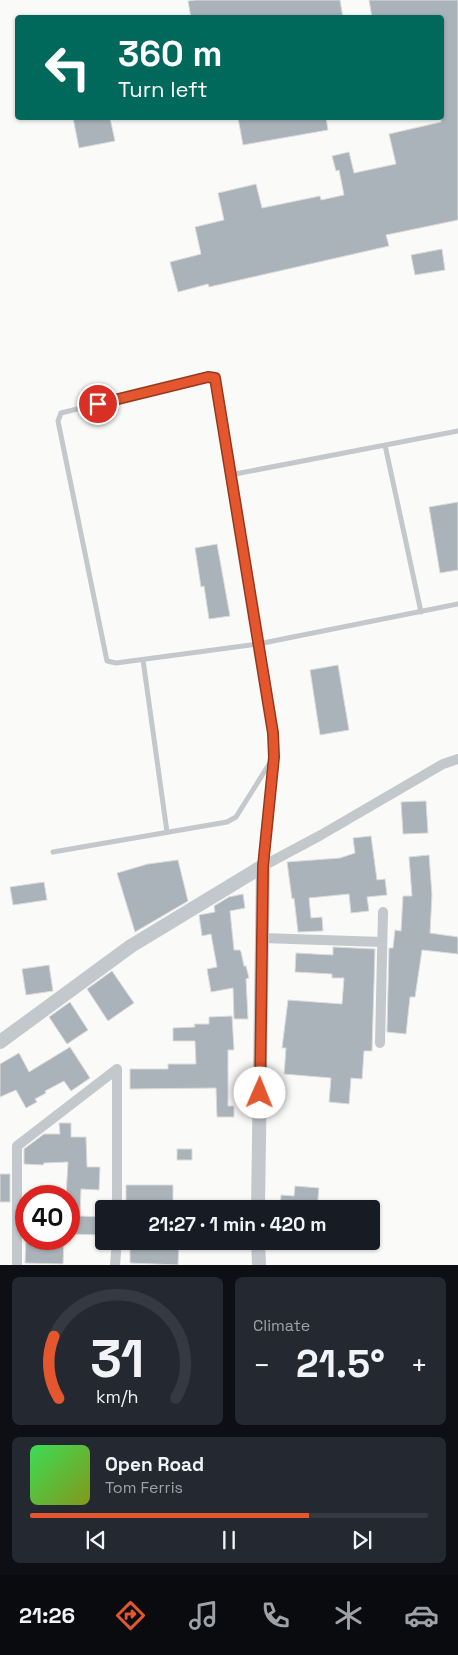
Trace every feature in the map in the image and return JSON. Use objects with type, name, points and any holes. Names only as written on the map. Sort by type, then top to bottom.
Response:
[{"type":"street","points":[[0,1042],[131,946],[263,866],[444,764],[458,759]]},
{"type":"street","points":[[258,1200],[263,866]]},
{"type":"street","points":[[380,1043],[383,912]]},
{"type":"street","points":[[262,938],[382,942]]},
{"type":"street","points":[[17,1265],[17,1146],[117,1069],[117,1200]]},
{"type":"street","points":[[115,1265],[116,1250]]},
{"type":"street","points":[[258,1250],[259,1265]]},
{"type":"lane","points":[[263,866],[274,757],[273,733],[258,644],[230,475],[215,378],[208,377],[61,413],[58,422],[107,661],[116,663],[143,660],[258,644],[458,604]]},
{"type":"lane","points":[[230,475],[458,430]]},
{"type":"lane","points":[[385,445],[421,612]]},
{"type":"lane","points":[[143,660],[167,832]]},
{"type":"lane","points":[[53,852],[227,822],[236,817],[274,757]]},
{"type":"building","points":[[340,0],[342,15],[190,15],[188,1]]},
{"type":"building","points":[[369,0],[458,0],[458,220],[386,235],[389,246],[209,287],[208,284],[178,292],[170,262],[201,254],[195,227],[224,220],[218,193],[256,184],[262,208],[320,196],[321,200],[344,195],[339,170],[336,171],[332,156],[349,152],[354,173],[396,164],[389,134],[444,120],[444,15],[372,15]]},
{"type":"building","points":[[73,120],[110,120],[115,141],[79,148]]},
{"type":"building","points":[[238,120],[326,120],[328,130],[243,145]]},
{"type":"building","points":[[442,249],[445,270],[415,275],[411,255]]},
{"type":"building","points":[[458,502],[458,570],[440,573],[429,507]]},
{"type":"building","points":[[217,544],[230,616],[209,619],[204,586],[201,587],[195,548]]},
{"type":"building","points":[[338,665],[349,730],[320,735],[310,670]]},
{"type":"building","points":[[426,801],[428,833],[403,834],[401,802]]},
{"type":"building","points":[[371,836],[377,880],[385,879],[387,895],[367,897],[369,911],[351,913],[349,894],[309,898],[311,918],[322,917],[323,931],[298,932],[287,862],[340,858],[355,853],[353,838]]},
{"type":"building","points":[[429,855],[432,895],[430,933],[458,937],[458,954],[422,950],[415,997],[410,997],[406,1034],[387,1032],[389,948],[393,948],[395,930],[401,931],[403,896],[412,896],[409,857]]},
{"type":"building","points":[[178,860],[188,901],[135,932],[117,873],[148,864]]},
{"type":"building","points":[[44,882],[47,900],[13,905],[10,887]]},
{"type":"building","points":[[243,894],[245,908],[230,911],[234,950],[240,950],[249,978],[246,979],[248,1019],[234,1019],[233,988],[211,992],[207,969],[217,967],[211,934],[202,936],[199,915],[215,912],[214,906],[229,897]]},
{"type":"building","points":[[333,947],[375,949],[372,1051],[364,1051],[362,1079],[351,1078],[349,1104],[329,1102],[331,1078],[284,1074],[286,1048],[282,1048],[288,1000],[342,1004],[344,978],[332,978],[332,974],[295,972],[296,953],[333,955]]},
{"type":"building","points":[[49,965],[53,991],[26,995],[22,969]]},
{"type":"building","points":[[112,971],[134,1003],[108,1021],[87,989]]},
{"type":"building","points":[[70,1002],[88,1030],[67,1044],[49,1017]]},
{"type":"building","points":[[232,1016],[234,1050],[228,1050],[228,1106],[234,1106],[234,1117],[217,1117],[216,1088],[130,1089],[130,1069],[168,1069],[168,1064],[196,1064],[195,1041],[173,1041],[173,1028],[195,1027],[194,1024],[209,1024],[209,1017]]},
{"type":"building","points":[[70,1047],[90,1078],[71,1091],[64,1081],[45,1091],[46,1093],[35,1099],[37,1102],[26,1108],[16,1090],[0,1097],[0,1064],[19,1053],[29,1072]]},
{"type":"building","points":[[59,1123],[71,1123],[71,1137],[86,1137],[87,1167],[100,1167],[99,1190],[81,1189],[80,1216],[80,1185],[67,1185],[68,1162],[44,1163],[43,1165],[24,1164],[24,1149],[44,1134],[60,1134]]},
{"type":"building","points":[[177,1149],[192,1149],[192,1160],[177,1160]]},
{"type":"building","points":[[0,1174],[10,1174],[10,1202],[0,1202]]},
{"type":"building","points":[[126,1185],[173,1185],[173,1200],[126,1200]]},
{"type":"building","points":[[295,1186],[319,1188],[318,1200],[281,1200],[281,1195],[294,1196]]},
{"type":"building","points":[[80,1216],[95,1217],[95,1235],[80,1234]]},
{"type":"building","points":[[26,1250],[64,1250],[63,1264],[25,1263]]},
{"type":"building","points":[[130,1250],[179,1250],[178,1265],[130,1263]]},
{"type":"route","points":[[98,404],[208,377],[215,378],[273,733],[274,757],[263,866],[260,1093]]}]
